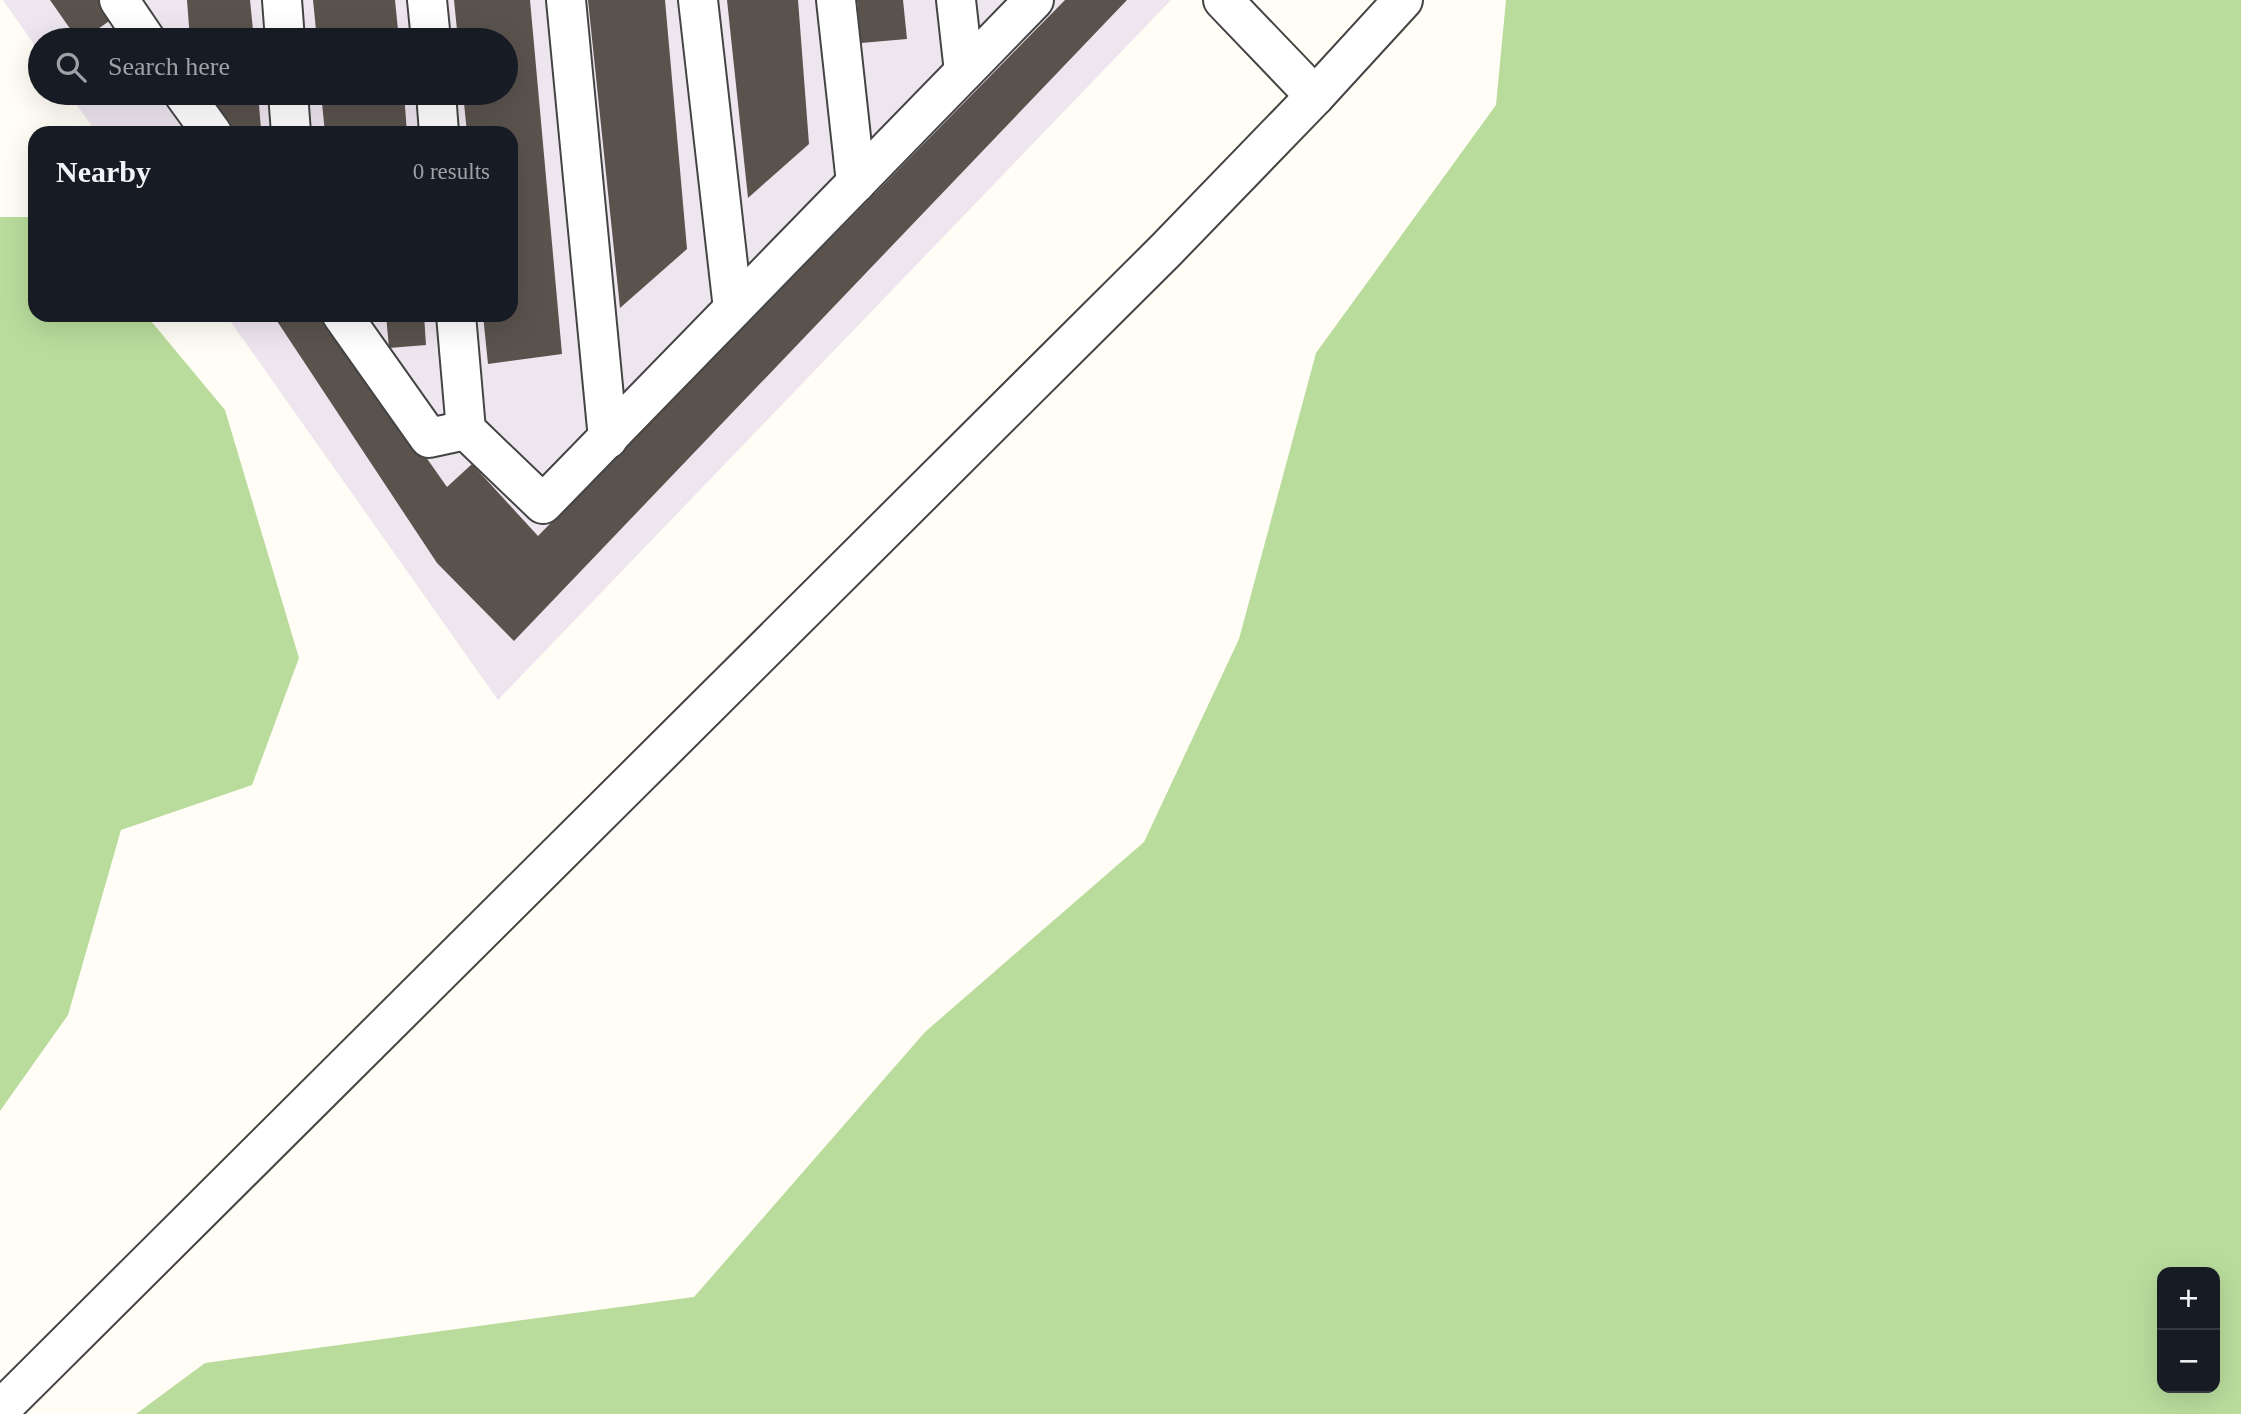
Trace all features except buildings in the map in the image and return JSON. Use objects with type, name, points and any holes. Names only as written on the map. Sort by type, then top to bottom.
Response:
[{"type":"street","points":[[119,0],[138,28]]},
{"type":"street","points":[[152,0],[155,28]]},
{"type":"street","points":[[282,0],[284,28]]},
{"type":"street","points":[[427,0],[430,28]]},
{"type":"street","points":[[566,0],[608,439]]},
{"type":"street","points":[[698,0],[733,309]]},
{"type":"street","points":[[836,0],[856,183]]},
{"type":"street","points":[[956,0],[964,72]]},
{"type":"street","points":[[457,322],[466,430],[543,504],[1034,0]]},
{"type":"street","points":[[1223,0],[1315,96]]},
{"type":"street","points":[[0,1410],[1166,250],[1315,96],[1403,0]]},
{"type":"street","points":[[192,105],[207,126]]},
{"type":"street","points":[[289,105],[290,126]]},
{"type":"street","points":[[437,105],[438,126]]},
{"type":"street","points":[[347,322],[429,438],[466,430]]},
{"type":"shaded area","points":[[3,0],[1171,0],[498,700],[231,322],[518,322],[518,126],[92,126],[77,105],[518,105],[518,28],[28,28],[28,36]]},
{"type":"green space","points":[[1506,0],[2241,0],[2241,1414],[136,1414],[205,1363],[694,1297],[925,1032],[1144,842],[1239,639],[1316,353],[1496,105]]},
{"type":"green space","points":[[0,217],[28,217],[28,322],[152,322],[225,410],[299,658],[252,785],[121,830],[68,1015],[0,1111]]}]
